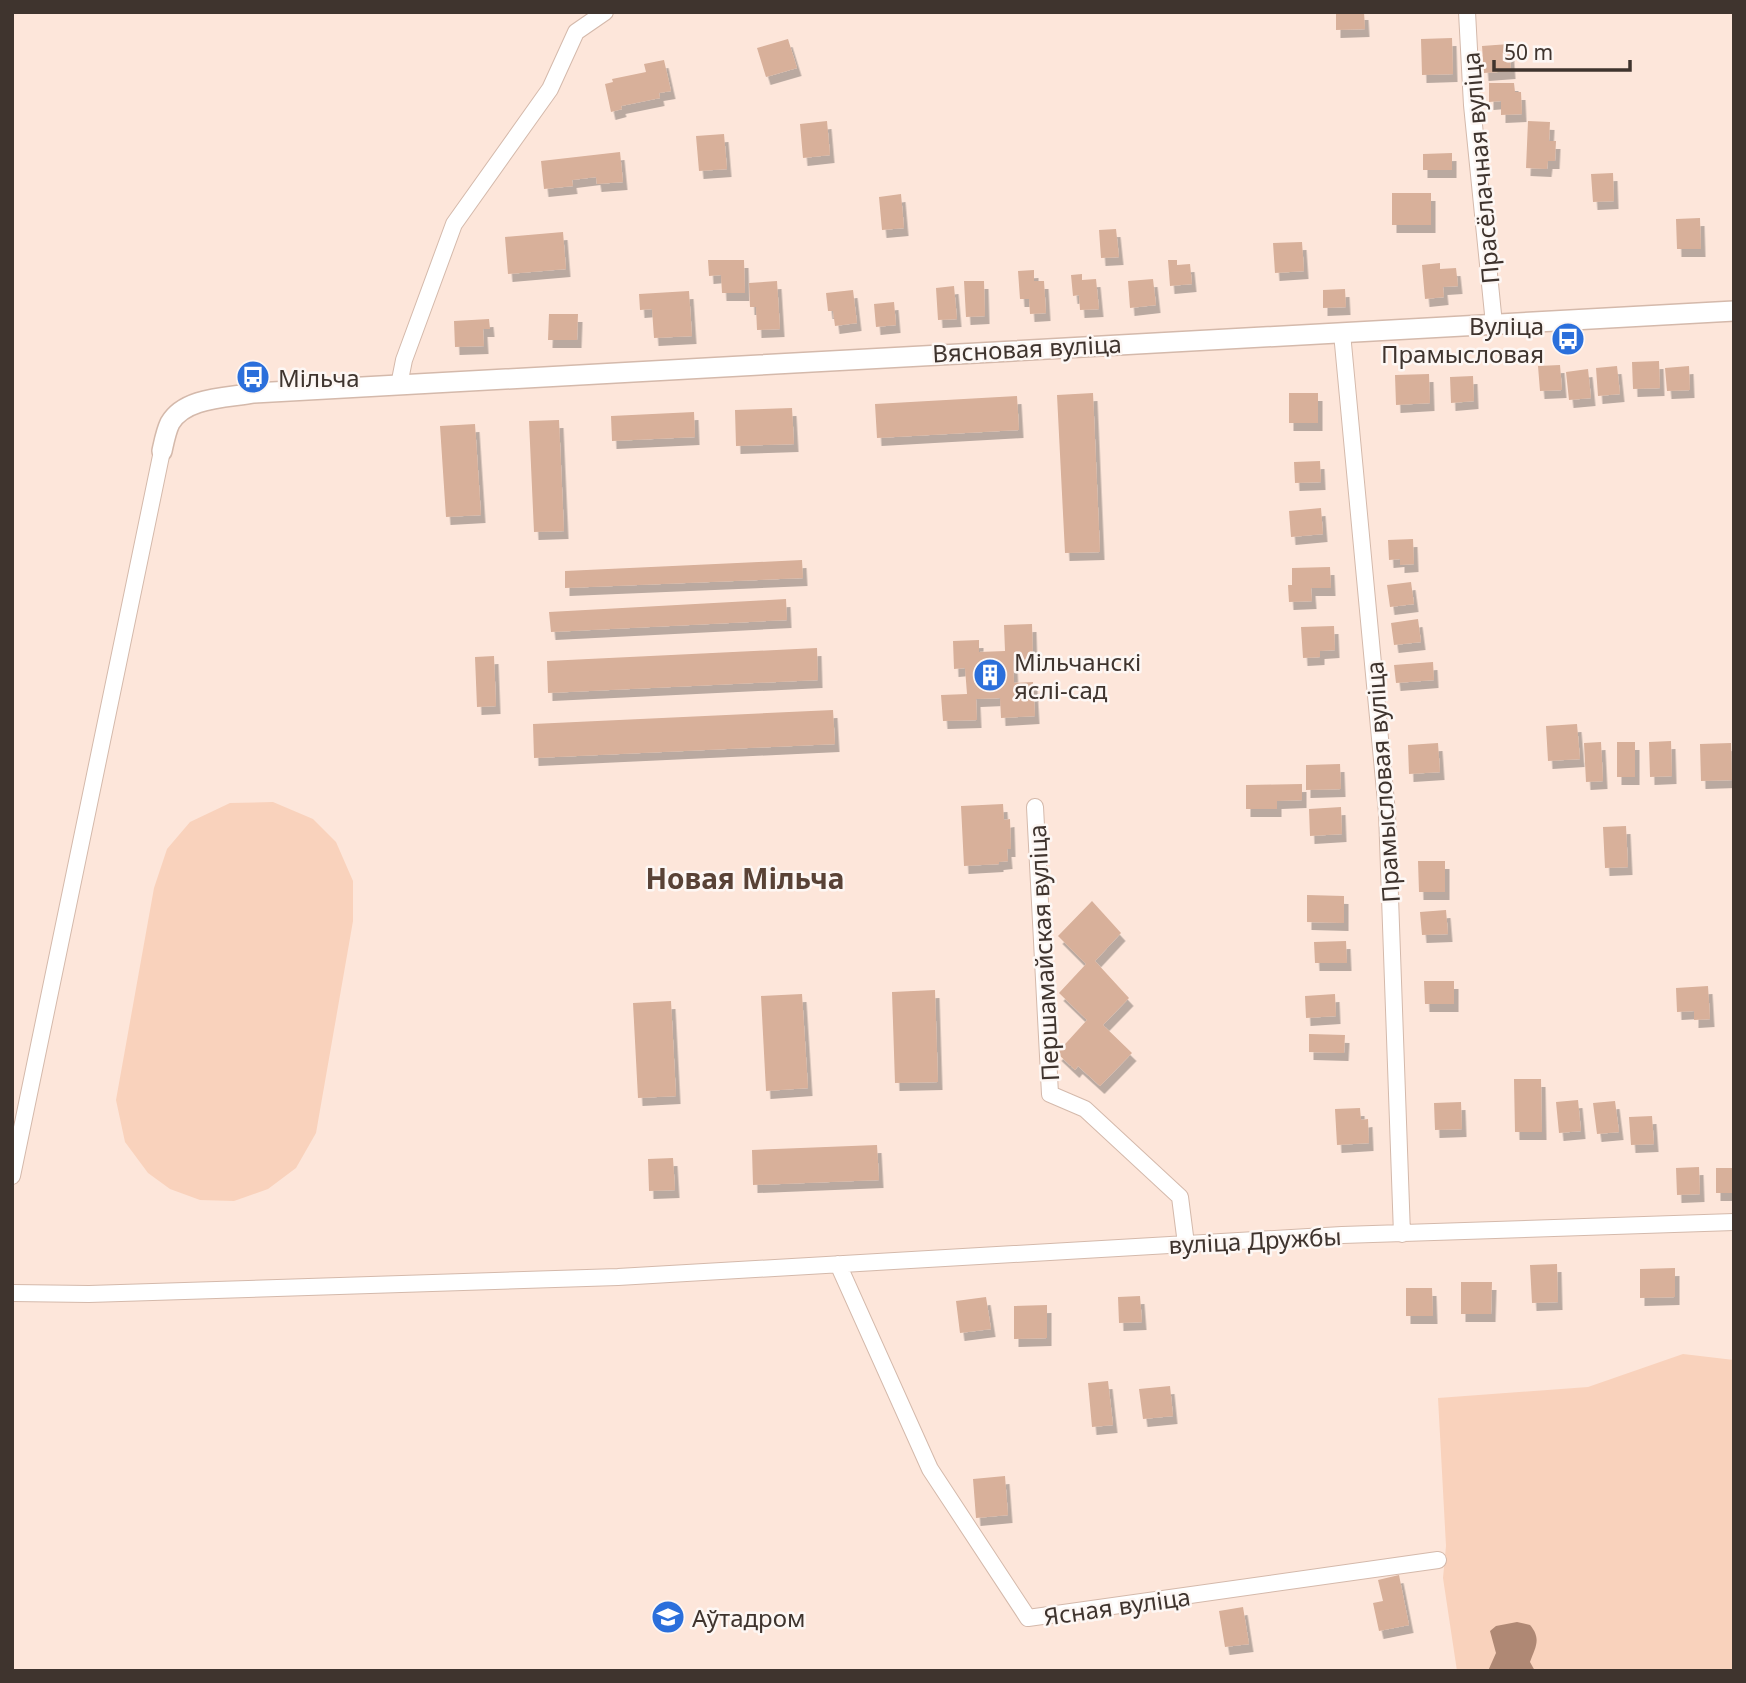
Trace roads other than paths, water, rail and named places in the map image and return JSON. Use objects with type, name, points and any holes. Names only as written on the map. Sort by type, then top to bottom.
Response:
[{"type":"street","points":[[399,385],[404,360],[454,224],[550,89],[576,32],[605,12]]},
{"type":"street","name":"Прасёлачная вуліца","points":[[1467,12],[1472,105],[1494,324]]},
{"type":"street","name":"Вясновая вуліца","points":[[162,451],[170,424],[180,412],[194,404],[254,393],[1116,343],[1734,311]]},
{"type":"street","name":"Прамысловая вуліца","points":[[1342,332],[1387,813],[1402,1234]]},
{"type":"street","points":[[12,1176],[162,451]]},
{"type":"street","name":"Першамайская вуліца","points":[[1035,807],[1050,1094],[1085,1109],[1180,1197],[1186,1244]]},
{"type":"street","name":"вуліца Дружбы","points":[[12,1293],[103,1294],[618,1277],[1186,1244],[1734,1222]]},
{"type":"street","name":"Ясная вуліца","points":[[838,1264],[930,1469],[1028,1618],[1438,1560]]},
{"type":"place","name":"Вуліца Прамысловая","points":[[1568,339]]},
{"type":"place","name":"Мільча","points":[[253,377]]},
{"type":"place","name":"Мільчанскі яслі-сад","points":[[990,675]]},
{"type":"place","name":"Аўтадром","points":[[668,1617]]},
{"type":"district","name":"Новая Мільча","points":[[745,878]]}]
